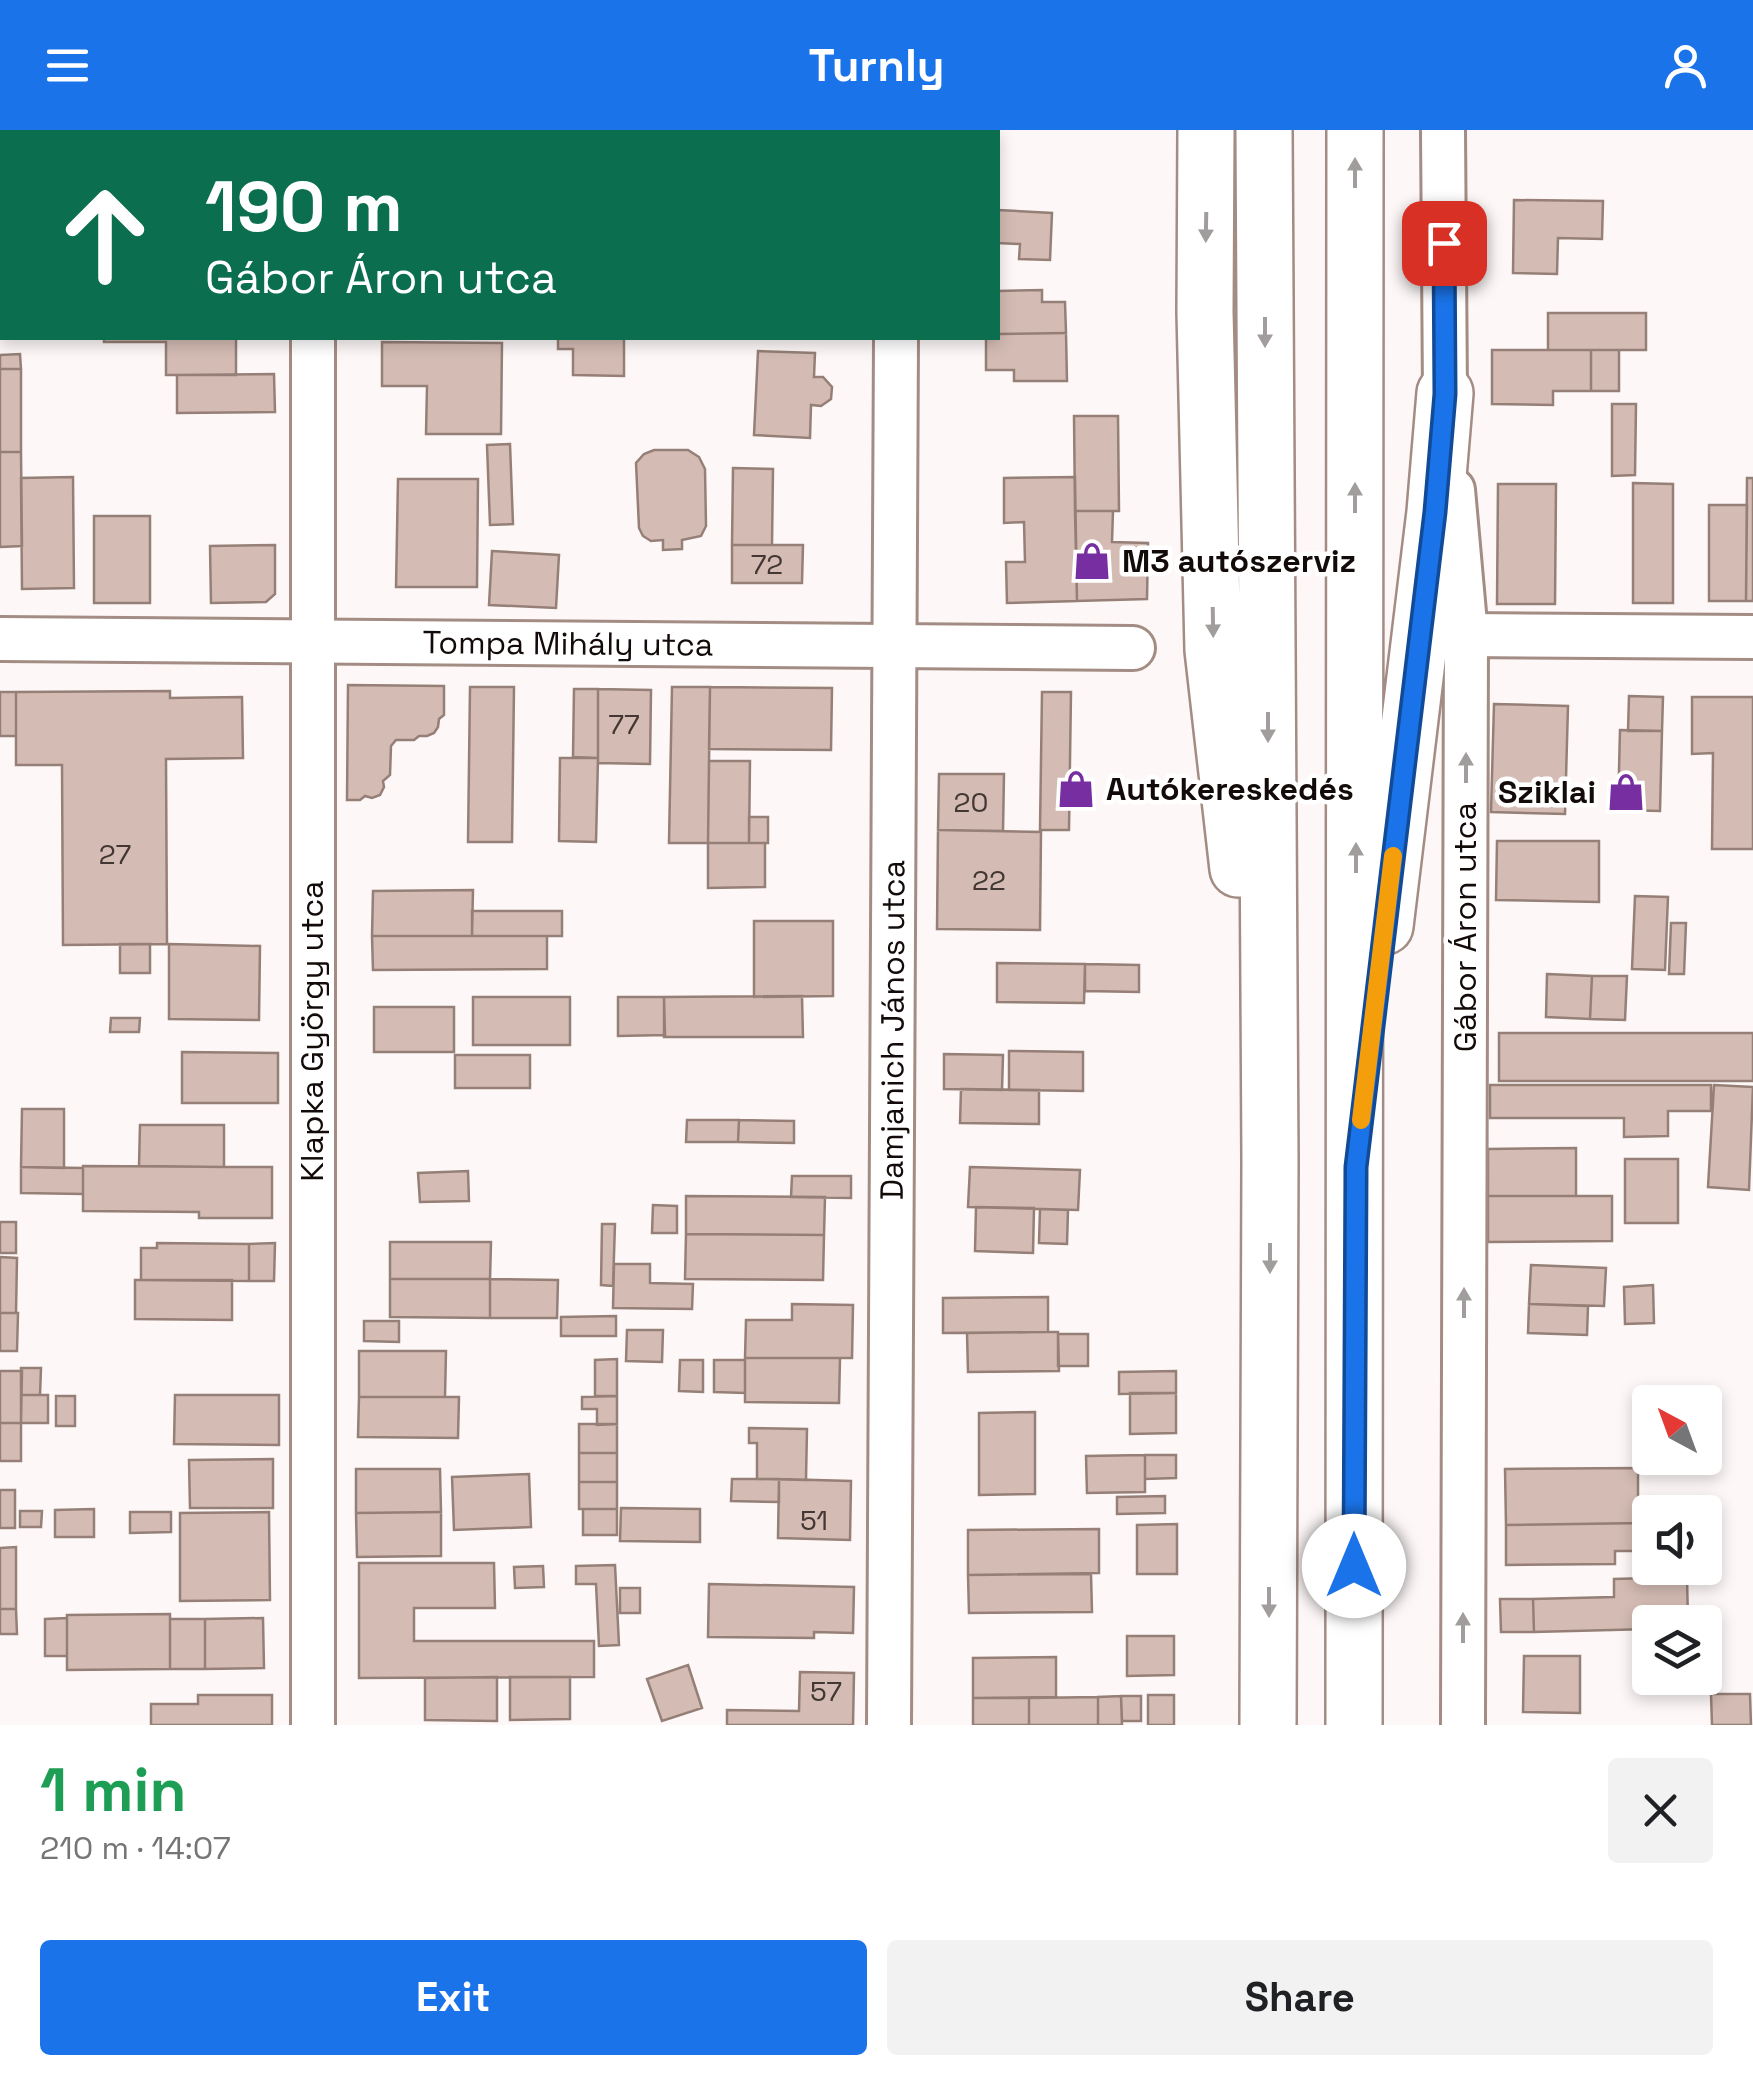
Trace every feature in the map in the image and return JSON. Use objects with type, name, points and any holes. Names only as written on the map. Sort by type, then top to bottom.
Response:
[{"type":"main road","points":[[1206,130],[1205,312],[1213,650],[1270,1160]]},
{"type":"main road","points":[[1264,130],[1270,1160],[1268,1725]]},
{"type":"main road","points":[[1354,1725],[1355,130]]},
{"type":"main road","points":[[1356,1167],[1435,512],[1445,394]]},
{"type":"street","name":"Gábor Áron utca","points":[[1443,130],[1445,394],[1466,635],[1462,1725]]},
{"type":"street","name":"Klapka György utca","points":[[312,1725],[313,340]]},
{"type":"street","name":"Damjanich János utca","points":[[889,1725],[896,340]]},
{"type":"street","points":[[1466,635],[1753,637]]},
{"type":"street","name":"Tompa Mihály utca","points":[[0,639],[1133,648]]},
{"type":"building","points":[[1514,200],[1603,201],[1602,239],[1558,238],[1557,274],[1513,273]]},
{"type":"building","points":[[1000,210],[1052,213],[1050,260],[1019,259],[1020,244],[1000,243]]},
{"type":"building","points":[[1042,290],[1042,302],[1065,302],[1066,333],[1000,334],[1000,291]]},
{"type":"building","points":[[1548,313],[1646,313],[1646,350],[1548,350]]},
{"type":"building","points":[[1066,333],[1067,381],[1014,381],[1014,370],[986,370],[986,340],[1000,340],[1000,334]]},
{"type":"building","points":[[236,340],[236,375],[166,375],[166,342],[104,342]]},
{"type":"building","points":[[558,340],[624,340],[624,376],[573,375],[573,349],[558,349]]},
{"type":"building","points":[[382,342],[502,343],[501,434],[426,434],[427,386],[382,386]]},
{"type":"building","points":[[1492,350],[1591,350],[1591,391],[1553,391],[1553,405],[1492,404]]},
{"type":"building","points":[[1591,350],[1619,350],[1619,391],[1591,391]]},
{"type":"building","points":[[758,351],[815,353],[814,377],[823,377],[832,387],[831,399],[821,406],[811,405],[810,438],[754,435]]},
{"type":"building","points":[[20,354],[21,369],[0,369],[0,355]]},
{"type":"building","points":[[0,369],[21,369],[21,452],[0,452]]},
{"type":"building","points":[[274,374],[275,412],[177,413],[177,375]]},
{"type":"building","points":[[1612,404],[1636,404],[1635,475],[1612,476]]},
{"type":"building","points":[[1074,416],[1118,416],[1119,511],[1075,511]]},
{"type":"building","points":[[510,444],[513,524],[490,525],[487,445]]},
{"type":"building","points":[[654,450],[688,450],[699,457],[705,469],[706,526],[701,536],[682,540],[682,549],[663,550],[663,540],[651,541],[639,528],[636,463]]},
{"type":"building","points":[[0,452],[21,452],[22,546],[0,547]]},
{"type":"building","points":[[733,468],[773,469],[772,545],[732,545]]},
{"type":"building","points":[[73,477],[74,588],[22,589],[21,478]]},
{"type":"building","points":[[1075,477],[1077,601],[1007,603],[1006,562],[1025,562],[1024,522],[1004,523],[1004,478]]},
{"type":"building","points":[[1747,478],[1753,478],[1753,601],[1746,601]]},
{"type":"building","points":[[398,479],[478,479],[477,587],[396,587]]},
{"type":"building","points":[[1633,483],[1673,484],[1673,603],[1633,603]]},
{"type":"building","points":[[1498,484],[1556,484],[1555,604],[1497,604]]},
{"type":"building","points":[[1709,505],[1747,505],[1746,601],[1709,601]]},
{"type":"building","points":[[1075,511],[1113,511],[1112,542],[1148,543],[1147,599],[1077,601]]},
{"type":"building","points":[[94,516],[150,516],[150,603],[94,603]]},
{"type":"building","points":[[275,545],[275,594],[266,602],[211,603],[210,546]]},
{"type":"building","points":[[732,545],[803,545],[802,583],[732,583]]},
{"type":"building","points":[[492,551],[559,555],[556,608],[489,605]]},
{"type":"building","points":[[348,685],[444,686],[444,715],[434,733],[414,740],[396,740],[391,746],[390,775],[383,781],[380,795],[360,800],[347,800]]},
{"type":"building","points":[[470,687],[514,687],[512,842],[468,842]]},
{"type":"building","points":[[672,687],[710,687],[708,843],[669,843]]},
{"type":"building","points":[[710,687],[832,688],[831,750],[709,749]]},
{"type":"building","points":[[574,689],[598,689],[598,758],[573,757]]},
{"type":"building","points":[[598,689],[651,690],[650,764],[598,763]]},
{"type":"building","points":[[170,691],[170,698],[242,697],[243,758],[166,759],[167,944],[63,945],[62,765],[16,765],[16,692]]},
{"type":"building","points":[[0,692],[16,692],[16,736],[0,736]]},
{"type":"building","points":[[1042,692],[1071,692],[1069,830],[1040,830]]},
{"type":"building","points":[[1629,696],[1663,697],[1662,731],[1628,731]]},
{"type":"building","points":[[1692,697],[1753,697],[1753,849],[1712,849],[1713,753],[1692,754]]},
{"type":"building","points":[[1494,704],[1568,706],[1565,814],[1491,812]]},
{"type":"building","points":[[1620,730],[1662,731],[1660,811],[1618,810]]},
{"type":"building","points":[[560,758],[598,758],[596,842],[559,841]]},
{"type":"building","points":[[709,761],[750,761],[749,843],[708,843]]},
{"type":"building","points":[[939,774],[1004,774],[1003,831],[938,830]]},
{"type":"building","points":[[749,817],[768,817],[768,843],[749,843]]},
{"type":"building","points":[[938,830],[1041,832],[1040,930],[937,929]]},
{"type":"building","points":[[1497,841],[1599,841],[1599,902],[1496,900]]},
{"type":"building","points":[[708,843],[765,843],[765,887],[708,888]]},
{"type":"building","points":[[473,890],[472,936],[372,936],[373,891]]},
{"type":"building","points":[[1635,896],[1668,897],[1665,970],[1632,969]]},
{"type":"building","points":[[472,911],[562,911],[562,936],[472,936]]},
{"type":"building","points":[[754,921],[833,921],[833,996],[754,997]]},
{"type":"building","points":[[1671,923],[1686,923],[1684,974],[1669,974]]},
{"type":"building","points":[[372,936],[547,936],[547,969],[373,970]]},
{"type":"building","points":[[120,944],[150,944],[150,973],[120,973]]},
{"type":"building","points":[[169,944],[260,946],[259,1020],[169,1019]]},
{"type":"building","points":[[997,963],[1085,964],[1084,1003],[997,1002]]},
{"type":"building","points":[[1085,964],[1139,965],[1139,992],[1085,991]]},
{"type":"building","points":[[1547,974],[1592,976],[1590,1019],[1546,1017]]},
{"type":"building","points":[[1592,976],[1627,976],[1625,1020],[1590,1019]]},
{"type":"building","points":[[802,996],[803,1037],[664,1037],[664,997]]},
{"type":"building","points":[[473,997],[570,997],[570,1045],[473,1045]]},
{"type":"building","points":[[618,997],[664,997],[665,1035],[618,1036]]},
{"type":"building","points":[[374,1007],[454,1007],[454,1052],[374,1052]]},
{"type":"building","points":[[111,1018],[140,1018],[139,1032],[110,1032]]},
{"type":"building","points":[[1499,1033],[1753,1033],[1753,1081],[1499,1081]]},
{"type":"building","points":[[1009,1051],[1083,1052],[1083,1091],[1009,1090]]},
{"type":"building","points":[[182,1052],[278,1053],[278,1103],[182,1103]]},
{"type":"building","points":[[944,1054],[1003,1055],[1002,1090],[944,1089]]},
{"type":"building","points":[[455,1055],[530,1055],[530,1088],[455,1088]]},
{"type":"building","points":[[1490,1085],[1711,1085],[1711,1111],[1668,1111],[1668,1136],[1624,1137],[1624,1118],[1490,1118]]},
{"type":"building","points":[[1714,1085],[1753,1087],[1749,1190],[1708,1187]]},
{"type":"building","points":[[961,1089],[1039,1090],[1039,1124],[960,1123]]},
{"type":"building","points":[[22,1109],[64,1109],[64,1168],[21,1167]]},
{"type":"building","points":[[687,1120],[739,1120],[738,1142],[686,1142]]},
{"type":"building","points":[[739,1120],[794,1121],[794,1143],[738,1142]]},
{"type":"building","points":[[140,1125],[224,1125],[224,1167],[139,1166]]},
{"type":"building","points":[[1576,1148],[1576,1196],[1488,1196],[1488,1149]]},
{"type":"building","points":[[1625,1159],[1678,1159],[1678,1223],[1625,1223]]},
{"type":"building","points":[[83,1166],[272,1167],[272,1218],[199,1218],[199,1212],[83,1211]]},
{"type":"building","points":[[21,1167],[83,1168],[83,1194],[21,1193]]},
{"type":"building","points":[[970,1167],[1080,1170],[1078,1210],[968,1207]]},
{"type":"building","points":[[468,1171],[469,1201],[420,1202],[418,1173]]},
{"type":"building","points":[[792,1176],[851,1176],[851,1198],[791,1197]]},
{"type":"building","points":[[686,1196],[825,1197],[824,1235],[686,1234]]},
{"type":"building","points":[[1488,1196],[1612,1196],[1612,1241],[1488,1242]]},
{"type":"building","points":[[653,1205],[677,1206],[677,1233],[652,1233]]},
{"type":"building","points":[[976,1207],[1034,1208],[1033,1253],[975,1251]]},
{"type":"building","points":[[1040,1209],[1068,1210],[1067,1244],[1039,1243]]},
{"type":"building","points":[[0,1222],[16,1222],[16,1253],[0,1253]]},
{"type":"building","points":[[602,1224],[615,1224],[613,1286],[601,1285]]},
{"type":"building","points":[[686,1234],[824,1235],[823,1280],[685,1279]]},
{"type":"building","points":[[390,1242],[491,1242],[490,1279],[390,1279]]},
{"type":"building","points":[[157,1243],[249,1244],[249,1281],[141,1280],[141,1248],[157,1248]]},
{"type":"building","points":[[275,1243],[274,1281],[249,1281],[249,1244]]},
{"type":"building","points":[[0,1257],[17,1258],[16,1313],[0,1313]]},
{"type":"building","points":[[614,1264],[650,1264],[650,1283],[693,1284],[692,1309],[613,1308]]},
{"type":"building","points":[[1531,1265],[1606,1268],[1604,1306],[1529,1304]]},
{"type":"building","points":[[390,1279],[490,1279],[490,1318],[390,1317]]},
{"type":"building","points":[[490,1279],[558,1280],[557,1318],[490,1318]]},
{"type":"building","points":[[135,1280],[232,1280],[232,1320],[135,1319]]},
{"type":"building","points":[[1653,1285],[1654,1323],[1625,1324],[1624,1287]]},
{"type":"building","points":[[1048,1297],[1048,1332],[943,1333],[943,1298]]},
{"type":"building","points":[[792,1304],[853,1305],[852,1358],[745,1358],[746,1320],[792,1320]]},
{"type":"building","points":[[1529,1304],[1588,1306],[1587,1335],[1528,1333]]},
{"type":"building","points":[[0,1313],[18,1313],[17,1351],[0,1351]]},
{"type":"building","points":[[616,1316],[616,1336],[561,1336],[561,1317]]},
{"type":"building","points":[[364,1321],[399,1321],[399,1342],[364,1341]]},
{"type":"building","points":[[627,1330],[663,1330],[662,1362],[626,1361]]},
{"type":"building","points":[[1058,1332],[1059,1371],[968,1372],[967,1333]]},
{"type":"building","points":[[1058,1334],[1088,1334],[1088,1366],[1058,1366]]},
{"type":"building","points":[[359,1351],[446,1351],[445,1397],[359,1397]]},
{"type":"building","points":[[745,1358],[840,1358],[839,1403],[745,1402]]},
{"type":"building","points":[[617,1359],[617,1396],[595,1396],[595,1360]]},
{"type":"building","points":[[680,1360],[703,1360],[703,1392],[679,1391]]},
{"type":"building","points":[[714,1360],[745,1360],[745,1393],[714,1392]]},
{"type":"building","points":[[21,1368],[41,1368],[40,1395],[21,1395]]},
{"type":"building","points":[[0,1371],[22,1371],[21,1423],[0,1423]]},
{"type":"building","points":[[1176,1371],[1176,1393],[1119,1394],[1119,1372]]},
{"type":"building","points":[[1130,1393],[1176,1393],[1176,1433],[1130,1434]]},
{"type":"building","points":[[21,1395],[48,1395],[48,1423],[21,1423]]},
{"type":"building","points":[[175,1395],[279,1395],[279,1445],[174,1444]]},
{"type":"building","points":[[56,1396],[75,1396],[75,1426],[56,1426]]},
{"type":"building","points":[[617,1396],[617,1424],[597,1425],[597,1409],[582,1409],[582,1397]]},
{"type":"building","points":[[359,1397],[459,1397],[458,1438],[358,1437]]},
{"type":"building","points":[[1035,1412],[1035,1494],[979,1495],[979,1413]]},
{"type":"building","points":[[0,1423],[21,1423],[21,1461],[0,1461]]},
{"type":"building","points":[[579,1424],[617,1424],[617,1453],[579,1453]]},
{"type":"building","points":[[749,1428],[807,1429],[806,1480],[757,1479],[757,1443],[749,1443]]},
{"type":"building","points":[[579,1453],[617,1453],[617,1482],[579,1482]]},
{"type":"building","points":[[1145,1455],[1176,1455],[1176,1478],[1145,1479]]},
{"type":"building","points":[[1145,1455],[1145,1492],[1087,1493],[1086,1456]]},
{"type":"building","points":[[273,1459],[273,1508],[190,1508],[189,1460]]},
{"type":"building","points":[[1632,1468],[1632,1475],[1638,1475],[1638,1495],[1632,1495],[1632,1523],[1506,1525],[1505,1469]]},
{"type":"building","points":[[356,1469],[440,1469],[441,1512],[356,1513]]},
{"type":"building","points":[[529,1474],[531,1527],[454,1530],[452,1477]]},
{"type":"building","points":[[732,1479],[779,1479],[779,1502],[731,1501]]},
{"type":"building","points":[[779,1479],[851,1481],[850,1540],[778,1538]]},
{"type":"building","points":[[579,1482],[617,1482],[617,1509],[579,1509]]},
{"type":"building","points":[[0,1490],[15,1490],[15,1528],[0,1528]]},
{"type":"building","points":[[1165,1496],[1165,1513],[1117,1514],[1117,1497]]},
{"type":"building","points":[[621,1508],[700,1509],[700,1542],[620,1541]]},
{"type":"building","points":[[94,1509],[94,1537],[55,1537],[55,1510]]},
{"type":"building","points":[[583,1509],[617,1509],[617,1535],[583,1535]]},
{"type":"building","points":[[20,1511],[42,1511],[41,1527],[20,1527]]},
{"type":"building","points":[[130,1512],[171,1512],[171,1532],[130,1533]]},
{"type":"building","points":[[269,1512],[270,1600],[180,1601],[180,1513]]},
{"type":"building","points":[[441,1512],[441,1556],[357,1557],[356,1513]]},
{"type":"building","points":[[1632,1523],[1632,1551],[1615,1551],[1615,1564],[1506,1565],[1506,1525]]},
{"type":"building","points":[[1177,1524],[1177,1574],[1137,1574],[1137,1525]]},
{"type":"building","points":[[1099,1529],[1099,1573],[968,1575],[968,1530]]},
{"type":"building","points":[[16,1547],[16,1609],[0,1609],[0,1548]]},
{"type":"building","points":[[359,1563],[494,1563],[495,1608],[414,1608],[414,1641],[594,1641],[594,1677],[359,1678]]},
{"type":"building","points":[[615,1565],[619,1645],[599,1646],[596,1584],[576,1584],[576,1566]]},
{"type":"building","points":[[543,1566],[544,1587],[515,1588],[514,1567]]},
{"type":"building","points":[[1091,1574],[1092,1612],[969,1613],[968,1575]]},
{"type":"building","points":[[1614,1579],[1632,1579],[1632,1585],[1687,1585],[1688,1605],[1632,1605],[1632,1629],[1534,1632],[1533,1599],[1614,1597]]},
{"type":"building","points":[[709,1584],[854,1587],[853,1633],[814,1632],[814,1638],[708,1637]]},
{"type":"building","points":[[620,1588],[640,1588],[640,1613],[620,1613]]},
{"type":"building","points":[[1500,1599],[1533,1599],[1534,1632],[1501,1632]]},
{"type":"building","points":[[0,1609],[16,1609],[17,1634],[0,1634]]},
{"type":"building","points":[[170,1614],[170,1669],[67,1670],[67,1615]]},
{"type":"building","points":[[67,1618],[67,1656],[45,1656],[45,1619]]},
{"type":"building","points":[[263,1618],[264,1668],[205,1669],[205,1619]]},
{"type":"building","points":[[170,1619],[205,1619],[205,1669],[170,1669]]},
{"type":"building","points":[[1127,1636],[1174,1636],[1174,1675],[1127,1676]]},
{"type":"building","points":[[1524,1656],[1580,1656],[1580,1713],[1523,1712]]},
{"type":"building","points":[[1056,1657],[1056,1697],[973,1698],[973,1658]]},
{"type":"building","points":[[688,1665],[702,1708],[662,1721],[647,1679]]},
{"type":"building","points":[[800,1672],[854,1673],[853,1725],[727,1725],[727,1710],[799,1711]]},
{"type":"building","points":[[497,1677],[497,1721],[425,1720],[425,1678]]},
{"type":"building","points":[[510,1677],[570,1677],[570,1719],[510,1720]]},
{"type":"building","points":[[1750,1694],[1751,1725],[1712,1725],[1711,1695]]},
{"type":"building","points":[[198,1695],[272,1695],[272,1725],[151,1725],[151,1704],[198,1704]]},
{"type":"building","points":[[1148,1695],[1174,1695],[1174,1725],[1148,1725]]},
{"type":"building","points":[[1121,1696],[1141,1696],[1141,1721],[1122,1721]]},
{"type":"building","points":[[1121,1696],[1122,1725],[1098,1725],[1098,1697]]},
{"type":"building","points":[[1098,1697],[1098,1725],[1029,1725],[1029,1698]]},
{"type":"building","points":[[973,1698],[1029,1698],[1029,1725],[973,1725]]},
{"type":"slow traffic","points":[[1361,1120],[1393,856]]},
{"type":"place","name":"M3 autószerviz","points":[[1092,561]]},
{"type":"place","name":"Autókereskedés","points":[[1076,789]]},
{"type":"place","name":"Sziklai","points":[[1626,792]]},
{"type":"route","points":[[1354,1566],[1356,1167],[1435,512],[1445,394],[1444,243]]}]
